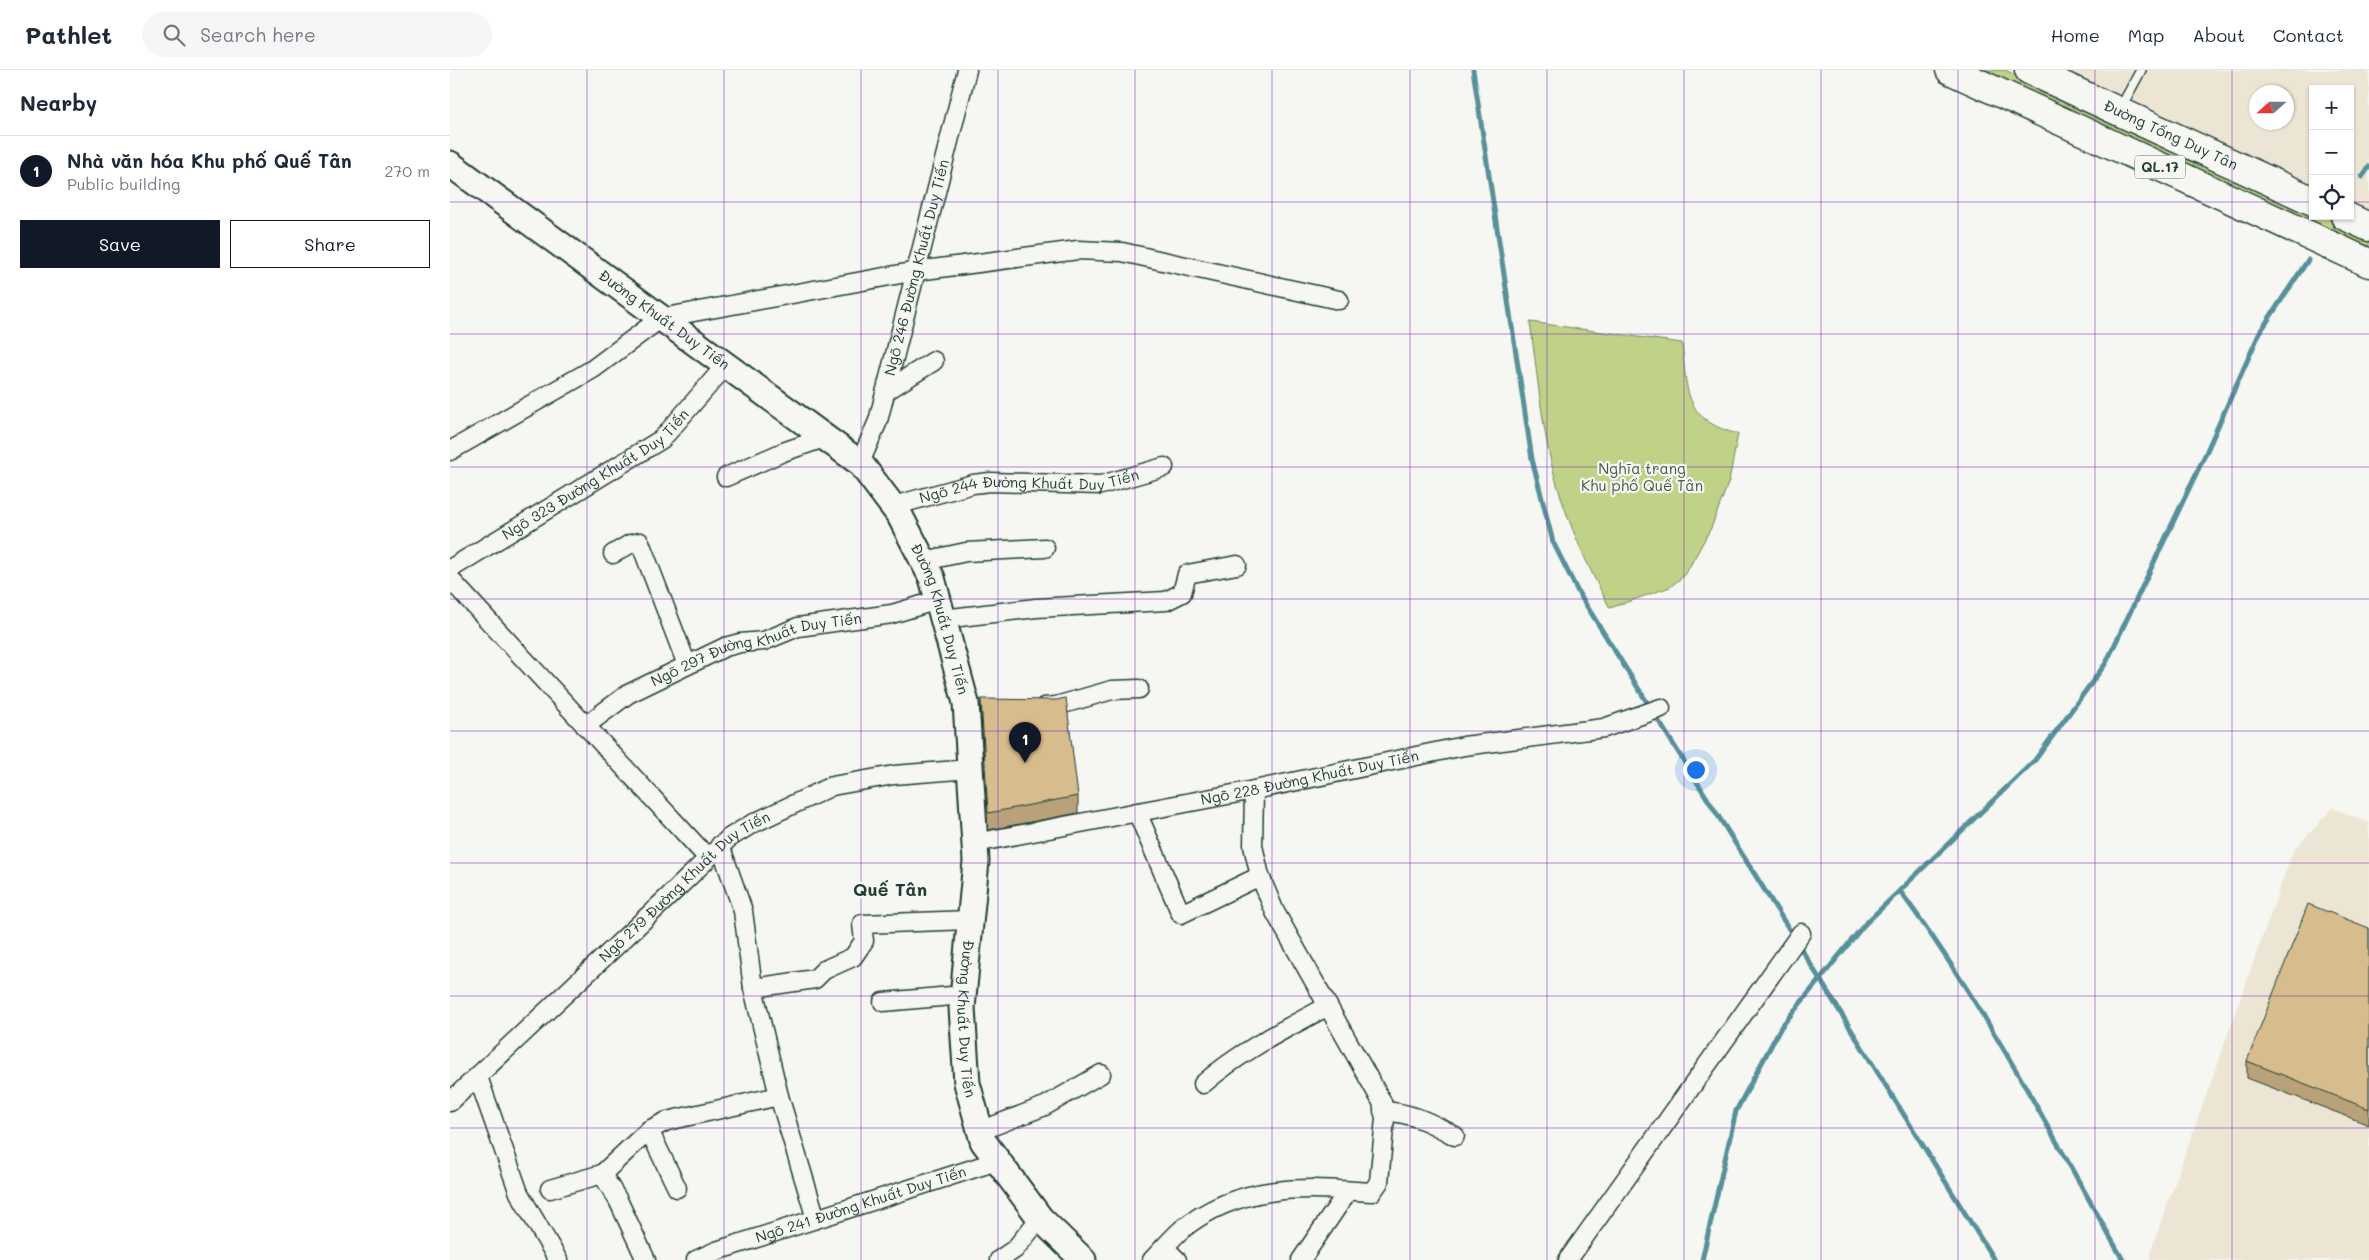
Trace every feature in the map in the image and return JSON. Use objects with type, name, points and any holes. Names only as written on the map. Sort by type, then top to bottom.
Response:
[{"type":"highway","name":"QL.17","points":[[1950,70],[2369,263]]},
{"type":"highway","name":"Đường Tống Duy Tân","points":[[2029,70],[2309,199]]},
{"type":"highway","points":[[2354,220],[2369,227]]},
{"type":"main road","name":"Đường Khuất Duy Tiến","points":[[450,164],[860,463],[893,506],[932,578],[941,610],[976,705],[970,769],[976,861],[962,1008],[967,1083],[983,1141],[1040,1218],[1083,1260]]},
{"type":"street","name":"Ngõ 246 Đường Khuất Duy Tiến","points":[[860,463],[878,421],[966,70]]},
{"type":"street","points":[[450,451],[593,369],[661,318],[917,271],[1078,250],[1122,252],[1339,300]]},
{"type":"street","points":[[886,391],[934,361]]},
{"type":"street","name":"Ngõ 323 Đường Khuất Duy Tiến","points":[[450,569],[662,439],[726,365]]},
{"type":"street","points":[[726,477],[824,438]]},
{"type":"street","name":"Ngõ 244 Đường Khuất Duy Tiến","points":[[893,506],[982,483],[1101,485],[1164,467]]},
{"type":"street","points":[[613,554],[630,544],[640,542],[687,665]]},
{"type":"street","points":[[924,561],[966,552],[1045,548]]},
{"type":"street","name":"Ngõ 297 Đường Khuất Duy Tiến","points":[[586,726],[628,694],[725,647],[740,643],[764,641],[798,627],[941,610],[1036,608],[1166,601],[1182,593],[1187,574],[1237,565]]},
{"type":"street","points":[[450,579],[707,857]]},
{"type":"street","points":[[1023,706],[1056,706],[1112,690],[1139,689]]},
{"type":"street","name":"Ngõ 228 Đường Khuất Duy Tiến","points":[[975,843],[1254,790],[1464,746],[1604,728],[1654,711]]},
{"type":"street","name":"Ngõ 279 Đường Khuất Duy Tiến","points":[[450,1102],[666,899],[707,857],[720,845],[750,825],[832,786],[886,776],[970,769]]},
{"type":"street","points":[[1152,1260],[1181,1230],[1212,1209],[1246,1195],[1288,1189],[1372,1192],[1379,1182],[1385,1118],[1382,1102],[1275,912],[1260,876],[1253,846],[1254,790]]},
{"type":"street","points":[[1137,812],[1181,914],[1260,876]]},
{"type":"street","points":[[720,845],[743,911],[753,988],[779,1096],[816,1219]]},
{"type":"street","points":[[753,988],[815,979],[824,970],[853,957],[864,941],[862,924],[970,920]]},
{"type":"street","points":[[1568,1260],[1796,939]]},
{"type":"street","points":[[883,1002],[963,995]]},
{"type":"street","points":[[1203,1084],[1214,1074],[1280,1032],[1328,1006]]},
{"type":"street","points":[[980,1131],[1045,1106],[1101,1074]]},
{"type":"street","points":[[478,1077],[519,1193],[558,1260]]},
{"type":"street","points":[[550,1189],[602,1174],[649,1130],[667,1121],[779,1096]]},
{"type":"street","points":[[1383,1112],[1405,1113],[1430,1122],[1455,1136]]},
{"type":"street","points":[[649,1130],[677,1188]]},
{"type":"street","name":"Ngõ 241 Đường Khuất Duy Tiến","points":[[696,1260],[716,1251],[997,1161]]},
{"type":"street","points":[[602,1174],[618,1200],[646,1260]]},
{"type":"street","points":[[1301,1260],[1348,1190]]},
{"type":"street","points":[[999,1260],[1015,1249],[1040,1218]]},
{"type":"street","points":[[1164,1247],[1177,1260]]},
{"type":"lane","points":[[2118,111],[2141,70]]},
{"type":"shaded area","points":[[2050,70],[2369,70],[2369,216],[2354,210],[2354,85],[2309,85],[2309,190]]},
{"type":"shaded area","points":[[2333,808],[2369,823],[2369,1260],[2150,1260],[2150,1253],[2293,851]]},
{"type":"green space","points":[[1972,70],[2005,70],[2309,209],[2309,220],[2333,220],[2369,237],[2369,253]]},
{"type":"green space","name":"Nghĩa trang Khu phố Quế Tân","points":[[1530,322],[1682,343],[1688,390],[1698,412],[1707,421],[1738,434],[1729,481],[1711,528],[1685,575],[1670,587],[1610,608],[1590,570],[1573,530],[1553,469],[1543,417]]},
{"type":"building","points":[[1066,698],[1078,796],[988,813],[981,699],[1056,700]]},
{"type":"building","points":[[2308,904],[2369,928],[2369,1109],[2247,1061]]},
{"type":"waterway","points":[[1473,70],[1532,459],[1553,542],[1578,592],[1794,937]]},
{"type":"waterway","points":[[2362,177],[2369,167]]},
{"type":"waterway","points":[[1702,1260],[1736,1111],[1781,1027],[1864,925],[2035,760],[2106,663],[2205,455],[2260,332],[2308,260]]},
{"type":"waterway","points":[[1900,891],[1961,980],[1989,1025],[2123,1260]]},
{"type":"waterway","points":[[1798,944],[1994,1260]]},
{"type":"place","name":"Nhà văn hóa Khu phố Quế Tân","points":[[1025,763]]},
{"type":"district","name":"Quế Tân","points":[[890,890]]}]
